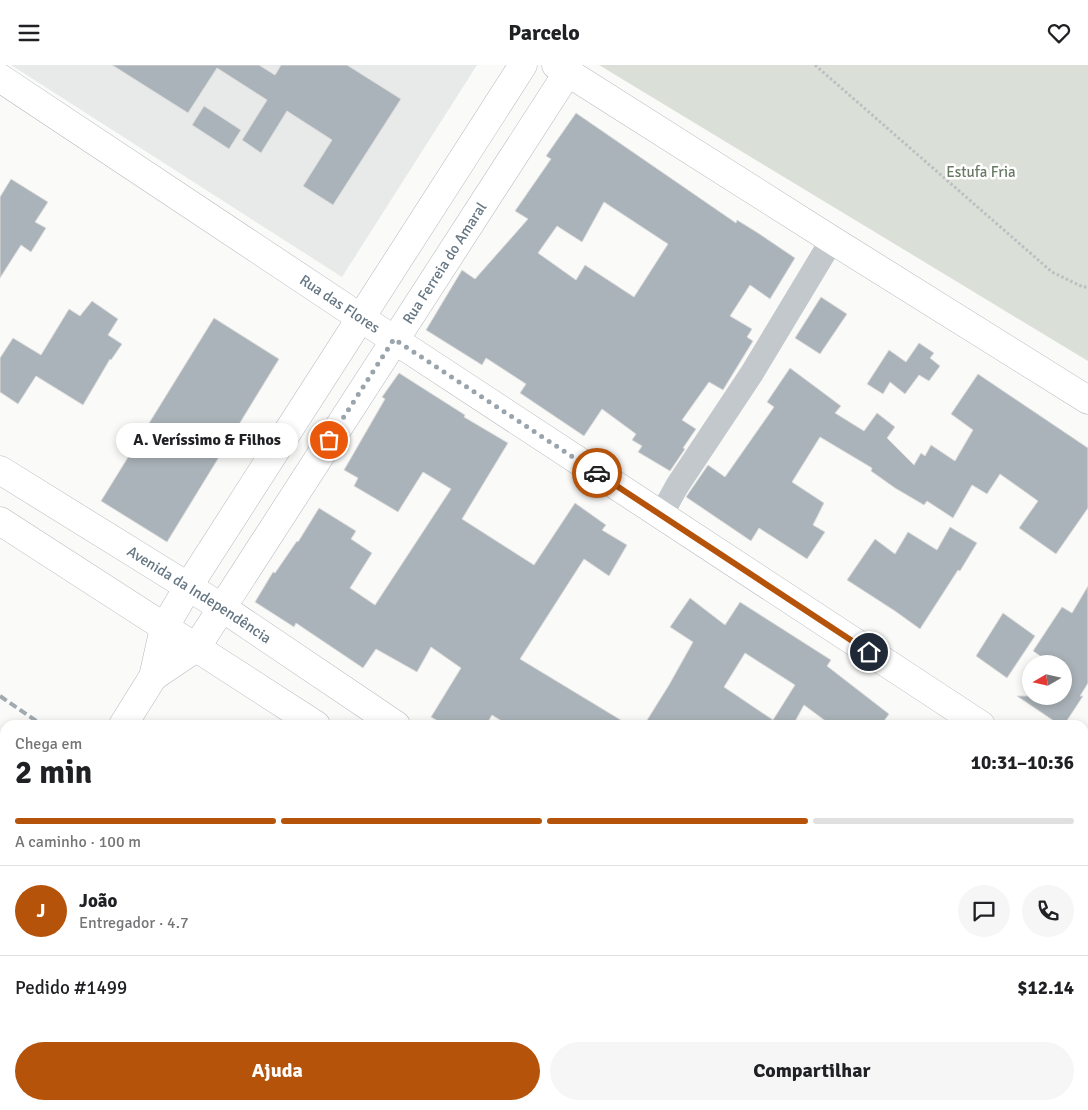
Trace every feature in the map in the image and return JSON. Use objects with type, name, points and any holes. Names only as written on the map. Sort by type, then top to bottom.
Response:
[{"type":"street","name":"Rua Ferreia do Amaral","points":[[126,720],[154,677],[164,628],[188,587],[523,65]]},
{"type":"street","name":"Rua Ferreia do Amaral","points":[[154,677],[196,647],[394,339],[562,69]]},
{"type":"street","points":[[562,69],[1088,400]]},
{"type":"street","name":"Rua das Flores","points":[[0,78],[361,318],[973,720]]},
{"type":"street","points":[[661,515],[677,486],[752,373],[832,240]]},
{"type":"street","name":"Avenida da Independência","points":[[0,469],[220,607],[389,720]]},
{"type":"street","points":[[0,521],[308,720]]},
{"type":"path","points":[[815,65],[1052,272],[1083,287],[1088,287]]},
{"type":"shaded area","points":[[11,65],[477,65],[342,277]]},
{"type":"green space","name":"Estufa Fria","points":[[599,65],[1088,65],[1088,361]]},
{"type":"building","points":[[112,65],[259,65],[275,75],[281,65],[347,65],[401,99],[333,205],[303,186],[332,140],[287,111],[261,153],[242,140],[267,100],[217,68],[188,113]]},
{"type":"building","points":[[204,106],[241,130],[229,149],[192,125]]},
{"type":"building","points":[[576,113],[736,223],[737,220],[795,258],[770,299],[750,285],[730,316],[752,329],[747,337],[753,341],[723,390],[709,382],[682,420],[696,429],[670,471],[638,452],[642,446],[632,440],[636,434],[602,409],[584,436],[520,393],[526,384],[486,358],[482,365],[426,330],[462,270],[475,279],[528,219],[515,211],[551,159],[546,156]],"holes":[[[604,202],[668,244],[634,297],[585,265],[576,280],[538,253],[557,226],[582,242]]]},
{"type":"building","points":[[11,179],[48,202],[35,222],[46,228],[31,252],[21,245],[0,278],[0,197]]},
{"type":"building","points":[[821,297],[847,314],[820,354],[795,338]]},
{"type":"building","points":[[92,301],[118,319],[108,335],[122,344],[110,359],[83,405],[36,376],[18,404],[0,392],[0,358],[13,338],[41,355],[69,309],[80,316]]},
{"type":"building","points":[[214,318],[279,359],[167,542],[101,501]]},
{"type":"building","points":[[919,343],[934,353],[930,358],[940,366],[929,381],[919,375],[905,394],[890,382],[883,394],[867,384],[889,350],[906,362]]},
{"type":"building","points":[[790,368],[841,406],[835,413],[864,431],[877,413],[895,427],[887,438],[914,465],[921,453],[925,456],[931,445],[955,461],[973,430],[951,414],[978,374],[1088,448],[1088,508],[1056,554],[1019,528],[1038,501],[1000,474],[987,494],[972,485],[953,518],[927,501],[924,505],[895,488],[871,471],[872,468],[820,437],[792,482],[824,503],[813,525],[825,532],[807,559],[759,528],[751,541],[686,497],[708,465],[725,477],[774,407],[767,402]]},
{"type":"building","points":[[399,373],[465,415],[464,417],[508,443],[462,519],[534,565],[575,503],[606,525],[602,530],[627,545],[609,576],[584,559],[520,659],[621,720],[500,720],[492,715],[489,720],[436,720],[431,717],[461,668],[431,647],[417,672],[376,649],[363,668],[296,623],[294,627],[255,602],[273,572],[275,573],[298,542],[319,508],[356,531],[351,539],[372,553],[350,588],[375,605],[451,489],[423,472],[398,512],[354,486],[358,478],[344,470],[385,399],[382,397]]},
{"type":"building","points":[[950,527],[977,543],[920,629],[847,580],[875,539],[895,554],[908,532],[937,550]]},
{"type":"building","points":[[1088,586],[1088,683],[1080,696],[1083,696],[1067,720],[1053,720],[1030,705],[1072,705],[1072,655],[1039,655],[1033,651],[1062,607],[1072,613]]},
{"type":"building","points":[[690,598],[725,625],[740,602],[831,660],[827,666],[889,714],[885,720],[824,720],[804,705],[796,720],[773,720],[647,720],[693,642],[670,627]],"holes":[[[745,653],[795,685],[773,720],[724,687]]]},
{"type":"building","points":[[1003,613],[1035,636],[1007,678],[976,656]]},
{"type":"railway","points":[[0,696],[35,720]]},
{"type":"way so far","points":[[329,440],[394,339],[597,473]]},
{"type":"place","name":"A. Veríssimo & Filhos","points":[[329,440]]},
{"type":"route","points":[[597,473],[869,652]]}]
